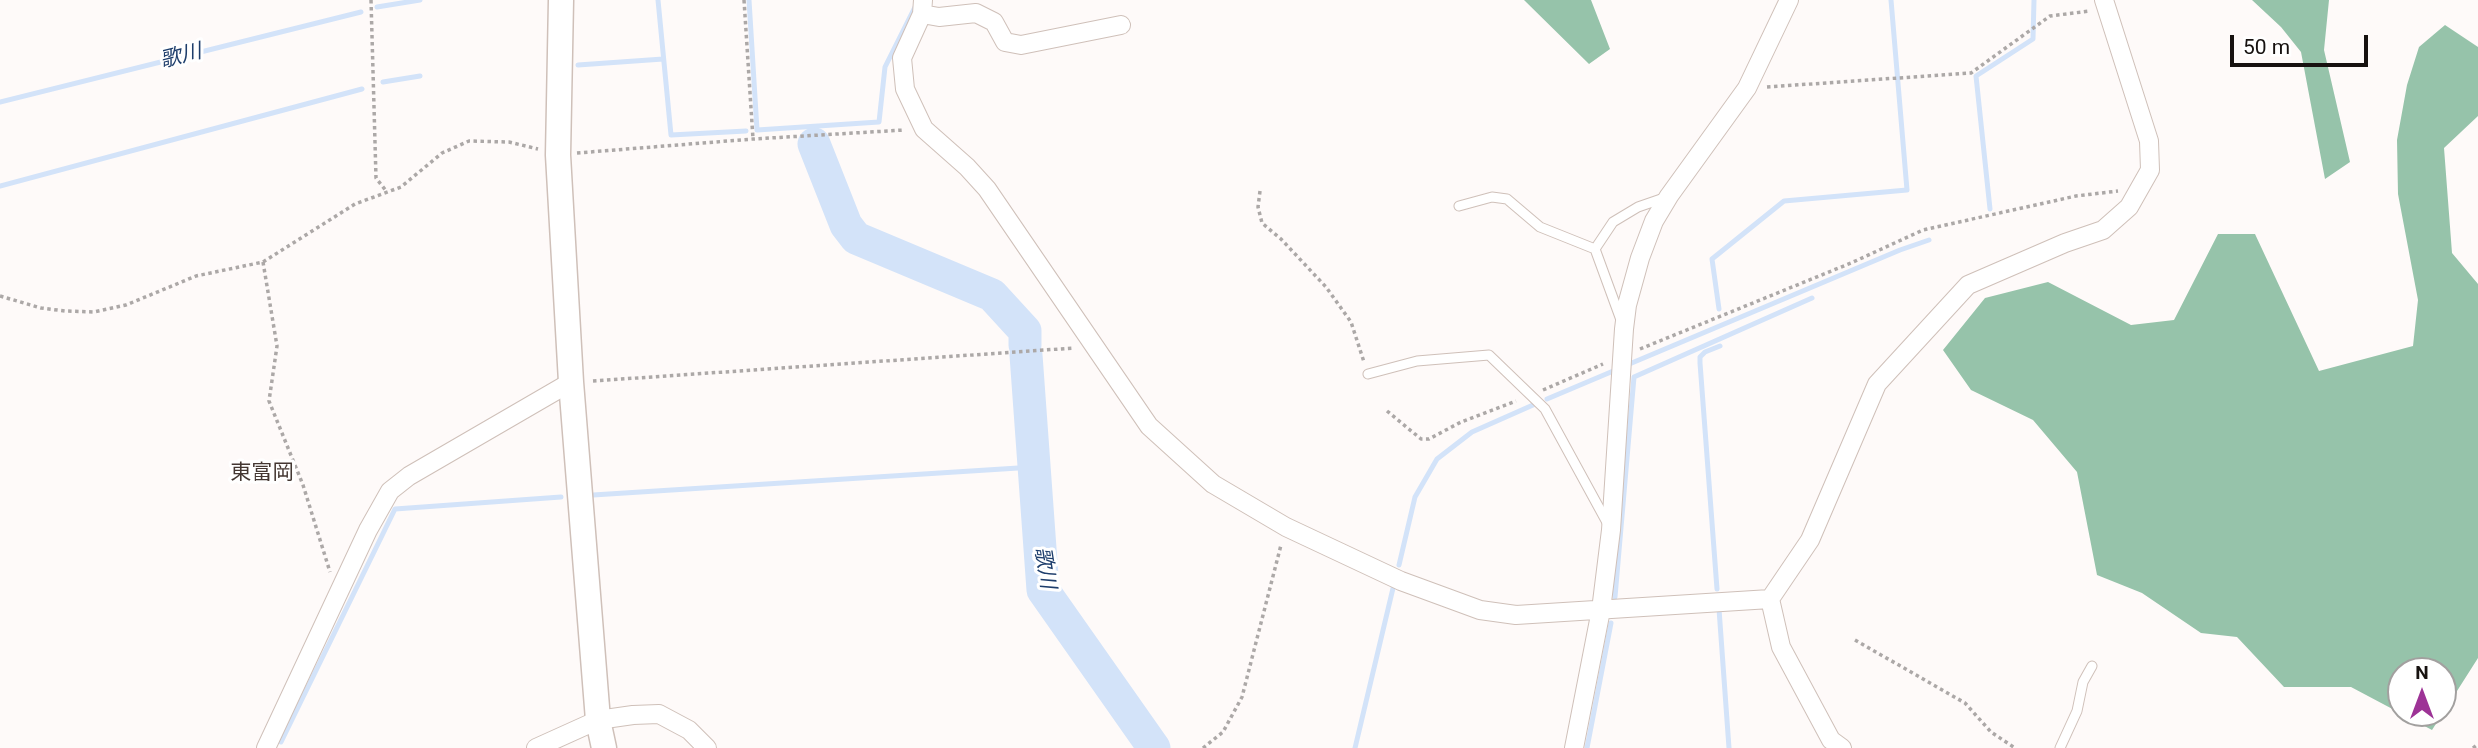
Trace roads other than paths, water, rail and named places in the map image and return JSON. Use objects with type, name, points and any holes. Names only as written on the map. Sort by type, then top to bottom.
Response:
[{"type":"street","points":[[562,0],[558,155],[571,382],[598,720],[604,748]]},
{"type":"street","points":[[1574,748],[1601,610],[1611,530],[1624,329],[1627,305],[1640,258],[1654,221],[1669,196],[1747,89],[1789,0]]},
{"type":"street","points":[[1842,748],[1831,740],[1781,647],[1770,599],[1810,540],[1851,439],[1877,384],[1885,374],[1968,285],[2053,248],[2103,230],[2129,207],[2150,170],[2148,141],[2106,5]]},
{"type":"street","points":[[1121,25],[1021,45],[1005,42],[994,22],[976,13],[939,17],[923,7],[902,58],[905,89],[924,129],[967,167],[987,189],[1149,426],[1175,452],[1213,484],[1286,526],[1401,581],[1480,610],[1516,615],[1770,599]]},
{"type":"street","points":[[265,748],[368,530],[390,491],[409,476],[571,382]]},
{"type":"street","points":[[536,748],[598,720],[659,714],[690,730],[707,748]]},
{"type":"lane","points":[[1595,249],[1613,222],[1638,207],[1669,196]]},
{"type":"lane","points":[[1459,206],[1492,197],[1507,199],[1541,227],[1595,249],[1624,329]]},
{"type":"lane","points":[[1368,374],[1417,361],[1489,355],[1545,409],[1611,530]]},
{"type":"lane","points":[[2060,748],[2077,710],[2083,682],[2092,666]]},
{"type":"waterway","name":"歌川","points":[[377,7],[420,0]]},
{"type":"waterway","name":"歌川","points":[[658,0],[671,135],[746,131]]},
{"type":"waterway","points":[[749,0],[757,130],[879,122],[885,67],[915,7]]},
{"type":"waterway","points":[[1719,309],[1712,259],[1784,201],[1907,190],[1891,0]]},
{"type":"waterway","points":[[1990,209],[1976,76],[2033,39],[2034,0]]},
{"type":"waterway","name":"歌川","points":[[0,102],[361,12]]},
{"type":"waterway","points":[[578,65],[663,59]]},
{"type":"waterway","points":[[383,82],[420,76]]},
{"type":"waterway","points":[[0,186],[362,89]]},
{"type":"waterway","name":"歌川","points":[[814,144],[846,225],[856,238],[992,295],[1025,331],[1025,345]]},
{"type":"waterway","points":[[1627,365],[1929,240]]},
{"type":"waterway","points":[[1615,597],[1634,377],[1812,298]]},
{"type":"waterway","points":[[1717,589],[1700,357],[1720,346]]},
{"type":"waterway","name":"歌川","points":[[1026,355],[1043,590],[1154,748]]},
{"type":"waterway","points":[[1547,399],[1618,369]]},
{"type":"waterway","points":[[1399,565],[1415,497],[1437,459],[1472,432],[1533,405]]},
{"type":"waterway","points":[[593,495],[1034,467]]},
{"type":"waterway","points":[[281,742],[395,509],[561,497]]},
{"type":"waterway","points":[[1355,748],[1394,584]]},
{"type":"waterway","points":[[1719,609],[1729,748]]},
{"type":"waterway","points":[[1587,748],[1611,623]]},
{"type":"district","name":"東富岡","points":[[262,474]]}]
